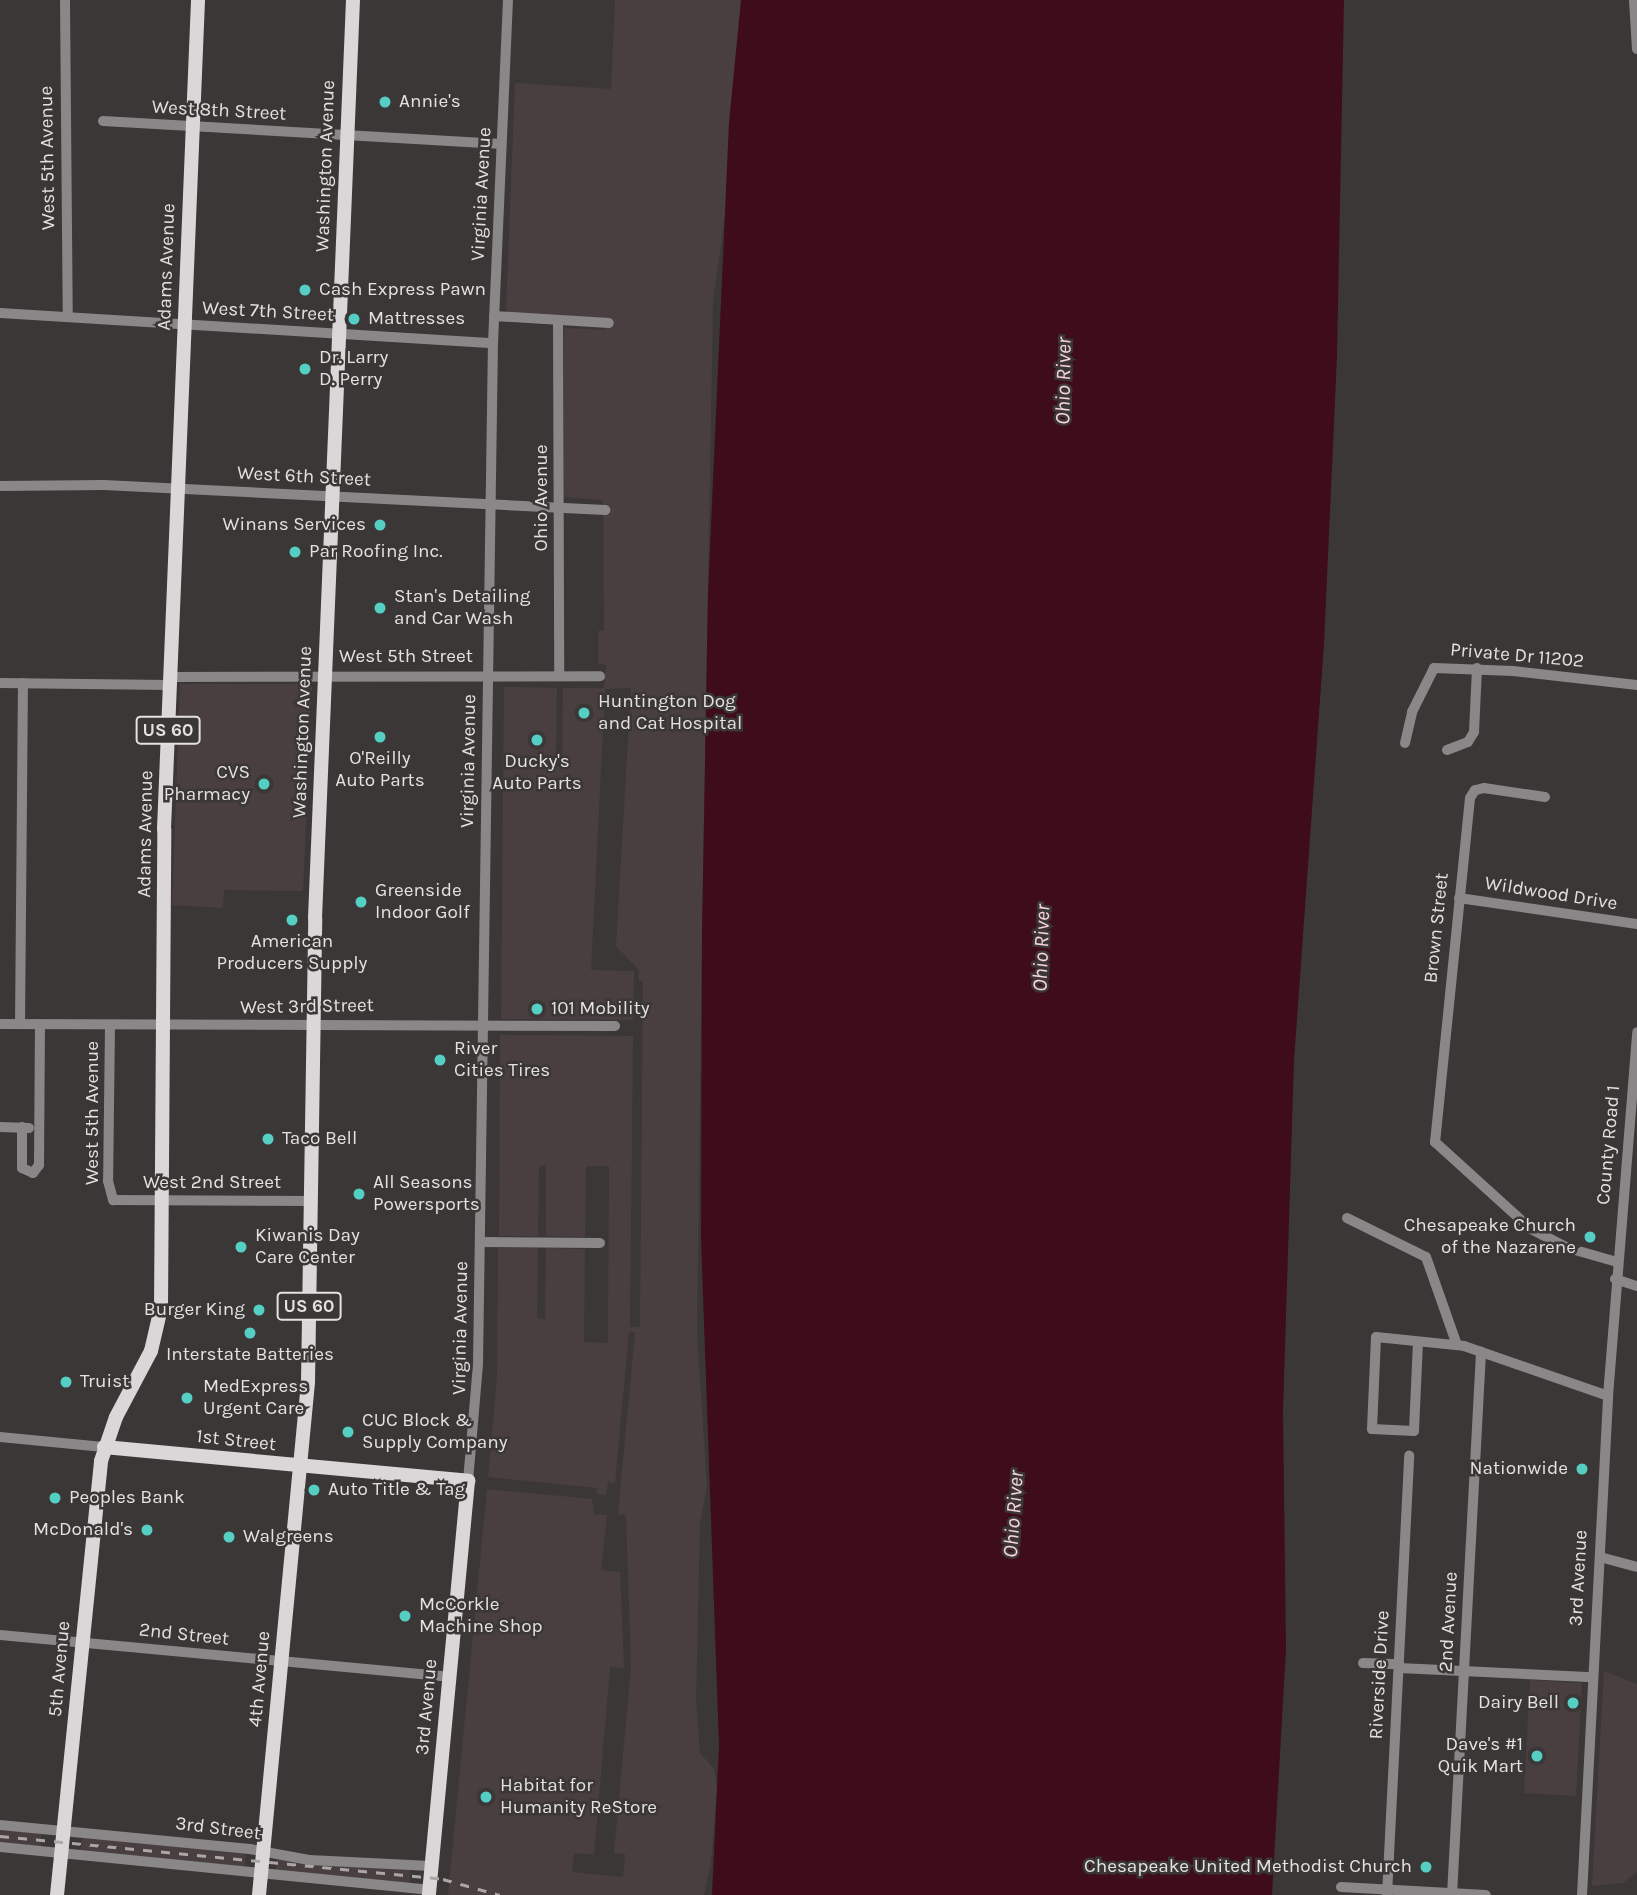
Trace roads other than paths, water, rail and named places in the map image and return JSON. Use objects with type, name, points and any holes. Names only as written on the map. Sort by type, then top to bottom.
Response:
[{"type":"main road","name":"Adams Avenue","points":[[104,1447],[146,1363],[158,1326],[169,681],[198,0]]},
{"type":"main road","name":"Washington Avenue","points":[[300,1466],[308,1382],[313,1024],[324,676],[353,0]]},
{"type":"main road","name":"1st Street","points":[[104,1447],[468,1481]]},
{"type":"main road","name":"5th Avenue","points":[[57,1895],[81,1642],[104,1447]]},
{"type":"main road","name":"4th Avenue","points":[[258,1895],[300,1466]]},
{"type":"main road","name":"3rd Avenue","points":[[429,1892],[468,1481]]},
{"type":"street","name":"West 5th Avenue","points":[[65,0],[68,316]]},
{"type":"street","name":"Virginia Avenue","points":[[468,1481],[478,1381],[493,343],[508,0]]},
{"type":"street","points":[[1634,0],[1637,49]]},
{"type":"street","name":"West 8th Street","points":[[103,121],[502,144]]},
{"type":"street","name":"West 7th Street","points":[[0,313],[493,343]]},
{"type":"street","points":[[494,316],[609,323]]},
{"type":"street","name":"Ohio Avenue","points":[[558,320],[559,675]]},
{"type":"street","name":"West 6th Street","points":[[0,486],[177,488],[605,510]]},
{"type":"street","name":"Private Dr 11202","points":[[1405,743],[1412,712],[1434,668],[1477,668],[1637,685]]},
{"type":"street","points":[[1447,750],[1468,742],[1474,732],[1477,668]]},
{"type":"street","name":"West 5th Street","points":[[0,683],[324,676],[600,676]]},
{"type":"street","points":[[20,1024],[23,683]]},
{"type":"street","name":"Brown Street","points":[[1545,797],[1475,790],[1466,809],[1434,1142],[1531,1228],[1568,1248],[1617,1262]]},
{"type":"street","name":"Wildwood Drive","points":[[1459,898],[1637,924]]},
{"type":"street","name":"West 3rd Street","points":[[0,1024],[615,1026]]},
{"type":"street","points":[[22,1128],[22,1167],[30,1174],[38,1168],[40,1024]]},
{"type":"street","name":"West 5th Avenue","points":[[110,1025],[108,1181],[113,1200]]},
{"type":"street","name":"County Road 1","points":[[1617,1262],[1637,1032]]},
{"type":"street","points":[[0,1127],[39,1128]]},
{"type":"street","name":"West 2nd Street","points":[[113,1200],[311,1201]]},
{"type":"street","points":[[1347,1218],[1426,1257],[1457,1345]]},
{"type":"street","points":[[480,1242],[600,1242]]},
{"type":"street","name":"3rd Avenue","points":[[1582,1895],[1617,1262]]},
{"type":"street","points":[[1615,1279],[1637,1286]]},
{"type":"street","points":[[1418,1342],[1413,1431],[1372,1429],[1376,1337],[1457,1345],[1608,1396]]},
{"type":"street","name":"2nd Avenue","points":[[1452,1894],[1480,1352]]},
{"type":"street","name":"1st Street","points":[[0,1437],[104,1447]]},
{"type":"street","name":"Riverside Drive","points":[[1387,1893],[1409,1456]]},
{"type":"street","points":[[1600,1557],[1637,1567]]},
{"type":"street","name":"2nd Street","points":[[0,1635],[449,1677]]},
{"type":"street","points":[[1363,1663],[1593,1677]]},
{"type":"street","name":"3rd Street","points":[[0,1825],[263,1851],[309,1860],[431,1866]]},
{"type":"street","name":"3rd Street","points":[[0,1847],[429,1892]]},
{"type":"street","points":[[1341,1888],[1387,1893],[1486,1895]]},
{"type":"water","name":"Ohio River","points":[[741,0],[1344,0],[1337,356],[1324,644],[1294,1060],[1283,1412],[1286,1649],[1272,1895],[712,1895],[719,1745],[701,1238],[702,933],[708,593],[729,122]]},
{"type":"railway","points":[[0,1836],[443,1879],[500,1895]]},
{"type":"place","name":"Annie's","points":[[385,102]]},
{"type":"place","name":"Cash Express Pawn","points":[[305,290]]},
{"type":"place","name":"Mattresses","points":[[354,319]]},
{"type":"place","name":"Dr. Larry D. Perry","points":[[305,369]]},
{"type":"place","name":"Winans Services","points":[[380,525]]},
{"type":"place","name":"Par Roofing Inc.","points":[[295,552]]},
{"type":"place","name":"Stan's Detailing and Car Wash","points":[[380,608]]},
{"type":"place","name":"Huntington Dog and Cat Hospital","points":[[584,713]]},
{"type":"place","name":"O'Reilly Auto Parts","points":[[380,737]]},
{"type":"place","name":"Ducky's Auto Parts","points":[[537,740]]},
{"type":"place","name":"CVS Pharmacy","points":[[264,784]]},
{"type":"place","name":"Greenside Indoor Golf","points":[[361,902]]},
{"type":"place","name":"American Producers Supply","points":[[292,920]]},
{"type":"place","name":"101 Mobility","points":[[537,1009]]},
{"type":"place","name":"River Cities Tires","points":[[440,1060]]},
{"type":"place","name":"Taco Bell","points":[[268,1139]]},
{"type":"place","name":"All Seasons Powersports","points":[[359,1194]]},
{"type":"place","name":"Chesapeake Church of the Nazarene","points":[[1590,1237]]},
{"type":"place","name":"Kiwanis Day Care Center","points":[[241,1247]]},
{"type":"place","name":"Burger King","points":[[259,1310]]},
{"type":"place","name":"Interstate Batteries","points":[[250,1333]]},
{"type":"place","name":"Truist","points":[[66,1382]]},
{"type":"place","name":"MedExpress Urgent Care","points":[[187,1398]]},
{"type":"place","name":"CUC Block & Supply Company","points":[[348,1432]]},
{"type":"place","name":"Nationwide","points":[[1582,1469]]},
{"type":"place","name":"Auto Title & Tag","points":[[314,1490]]},
{"type":"place","name":"Peoples Bank","points":[[55,1498]]},
{"type":"place","name":"McDonald's","points":[[147,1530]]},
{"type":"place","name":"Walgreens","points":[[229,1537]]},
{"type":"place","name":"McCorkle Machine Shop","points":[[405,1616]]},
{"type":"place","name":"Dairy Bell","points":[[1573,1703]]},
{"type":"place","name":"Dave's #1 Quik Mart","points":[[1537,1756]]},
{"type":"place","name":"Habitat for Humanity ReStore","points":[[486,1797]]},
{"type":"place","name":"Chesapeake United Methodist Church","points":[[1426,1867]]}]
